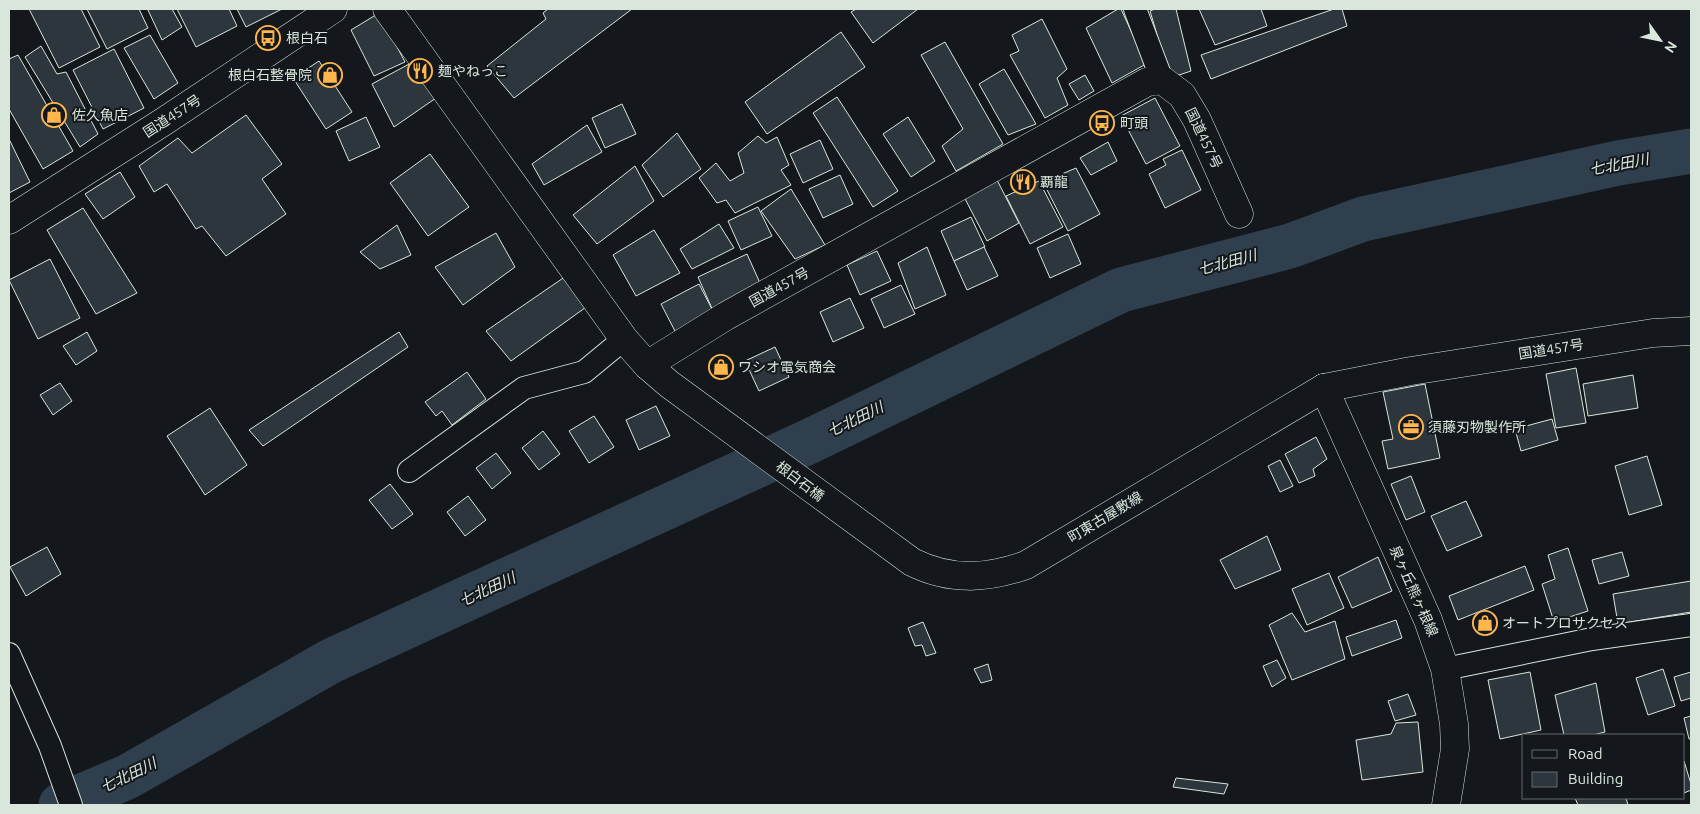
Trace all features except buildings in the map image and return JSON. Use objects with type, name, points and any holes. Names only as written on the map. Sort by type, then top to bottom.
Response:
[{"type":"main road","name":"国道457号","points":[[9,220],[163,122],[333,9]]},
{"type":"main road","points":[[387,9],[624,339],[648,365]]},
{"type":"main road","name":"国道457号","points":[[648,365],[726,316],[1147,82],[1162,80],[1182,95],[1197,120],[1239,214]]},
{"type":"main road","name":"国道457号","points":[[1324,388],[1411,371],[1653,332],[1691,331]]},
{"type":"main road","name":"根白石橋","points":[[648,365],[669,384],[876,538]]},
{"type":"main road","name":"町東古屋敷線","points":[[876,538],[931,572],[949,576],[980,577],[1005,573],[1026,564],[1324,388]]},
{"type":"main road","name":"泉ヶ丘熊ヶ根線","points":[[1324,388],[1428,620],[1445,668],[1456,749],[1446,805]]},
{"type":"street","points":[[1135,9],[1162,80]]},
{"type":"street","points":[[410,471],[524,388],[584,372],[624,339]]},
{"type":"street","points":[[1445,668],[1592,639],[1691,626]]},
{"type":"street","points":[[9,654],[50,746],[71,805]]},
{"type":"waterway","name":"七北田川","points":[[61,805],[127,777],[331,661],[808,442],[1121,290],[1290,246],[1363,219],[1618,163],[1691,151]]},
{"type":"place","name":"根白石","points":[[268,38]]},
{"type":"place","name":"麺やねっこ","points":[[420,71]]},
{"type":"place","name":"根白石整骨院","points":[[330,75]]},
{"type":"place","name":"佐久魚店","points":[[54,115]]},
{"type":"place","name":"町頭","points":[[1102,123]]},
{"type":"place","name":"覇龍","points":[[1023,182]]},
{"type":"place","name":"ワシオ電気商会","points":[[721,367]]},
{"type":"place","name":"須藤刃物製作所","points":[[1411,427]]},
{"type":"place","name":"オートプロサクセス","points":[[1485,623]]}]
